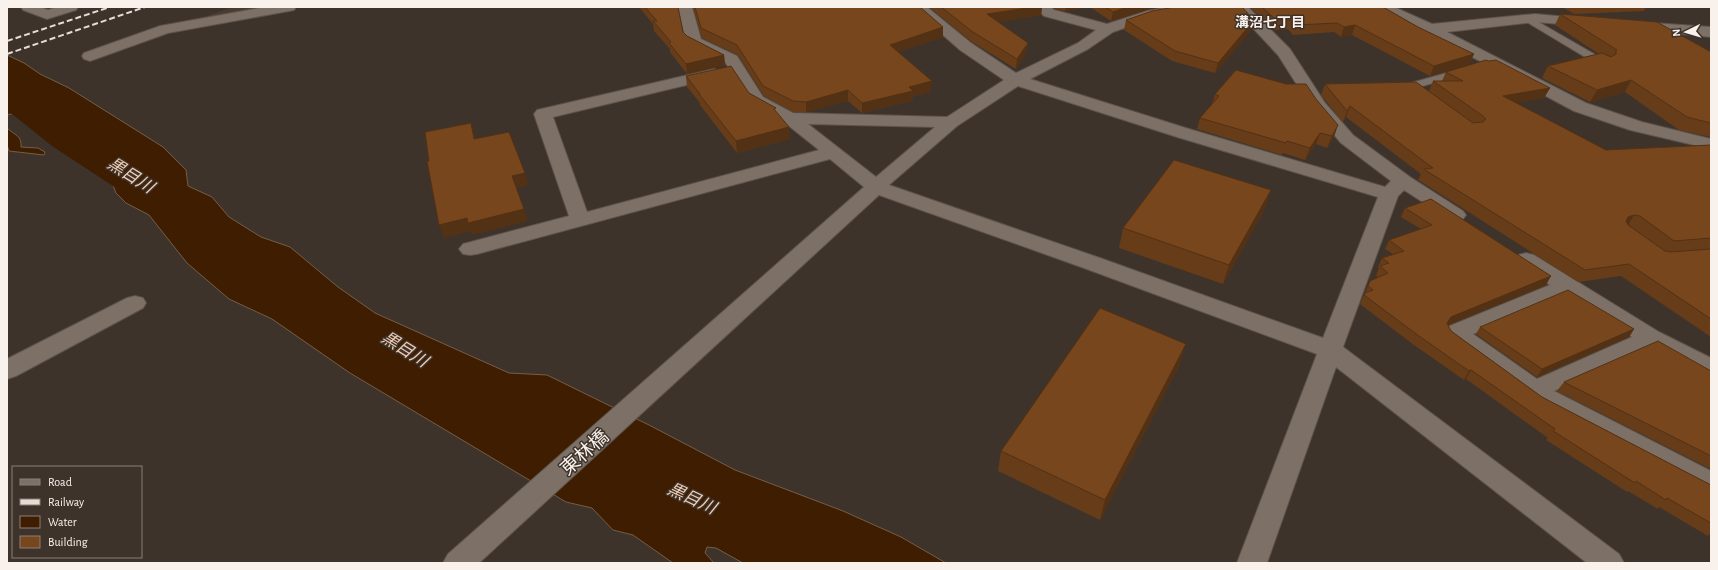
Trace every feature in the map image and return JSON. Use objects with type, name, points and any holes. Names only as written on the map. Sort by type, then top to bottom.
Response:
[{"type":"street","points":[[28,7],[47,15],[71,7]]},
{"type":"street","points":[[90,56],[224,7]]},
{"type":"street","points":[[165,28],[290,7]]},
{"type":"street","points":[[684,7],[694,41],[731,59],[757,100],[790,118],[876,187],[1092,263],[1330,350],[1609,563]]},
{"type":"street","points":[[918,7],[965,46],[1016,80],[1183,132],[1396,187],[1468,223]]},
{"type":"street","points":[[1042,7],[1048,13],[1108,29]]},
{"type":"street","name":"東林橋","points":[[458,563],[514,516],[876,187],[951,122],[1016,80],[1082,46],[1108,29],[1148,15],[1194,7]]},
{"type":"street","points":[[1240,7],[1284,52],[1319,106],[1347,140],[1396,187]]},
{"type":"street","points":[[1382,7],[1430,29],[1480,66],[1580,107],[1636,126],[1711,144]]},
{"type":"street","points":[[1430,29],[1535,18],[1604,24]]},
{"type":"street","points":[[1627,25],[1711,32]]},
{"type":"street","points":[[580,220],[543,114],[737,69]]},
{"type":"street","points":[[790,118],[951,122]]},
{"type":"street","points":[[470,249],[834,152]]},
{"type":"street","points":[[1252,563],[1330,350],[1396,187]]},
{"type":"street","points":[[1514,252],[1651,338],[1711,368]]},
{"type":"street","points":[[1566,286],[1455,333],[1546,398],[1711,484]]},
{"type":"street","points":[[7,370],[136,303]]},
{"type":"street","points":[[1534,390],[1651,338]]},
{"type":"lane","points":[[1528,19],[1604,64]]},
{"type":"lane","points":[[1430,99],[1411,86],[1480,66]]},
{"type":"shaded area","points":[[233,7],[274,7],[208,19],[209,15]]},
{"type":"water","points":[[7,55],[24,63],[40,74],[69,88],[163,147],[186,170],[188,186],[212,197],[229,217],[261,237],[290,247],[338,287],[375,313],[509,373],[547,375],[649,425],[735,470],[843,511],[901,537],[946,563],[743,563],[716,548],[707,547],[705,553],[714,563],[673,563],[633,535],[613,530],[592,508],[566,502],[350,373],[272,319],[229,299],[187,263],[149,215],[126,203],[116,193],[110,177],[87,163],[87,159],[107,146],[102,140],[87,136],[66,118],[42,108],[31,100],[25,98],[20,99],[20,111],[7,115]]},
{"type":"water","points":[[7,128],[19,138],[21,147],[38,148],[45,152],[44,155],[9,151],[7,145]]},
{"type":"building","points":[[645,7],[678,7],[683,32],[687,36],[724,55],[686,64],[669,43],[671,42],[653,21],[657,21]]},
{"type":"building","points":[[695,7],[920,7],[943,27],[890,45],[932,81],[909,87],[913,91],[862,103],[848,90],[806,102],[793,101],[763,86],[737,45],[701,28]]},
{"type":"building","points":[[941,7],[1034,7],[987,14],[1028,43],[1017,59],[973,32]]},
{"type":"building","points":[[1105,7],[1127,7],[1113,12]]},
{"type":"building","points":[[1175,7],[1242,7],[1254,20],[1218,63],[1175,51],[1126,20],[1152,11]]},
{"type":"building","points":[[1262,7],[1383,7],[1418,27],[1474,54],[1434,66],[1355,25],[1344,27],[1337,23],[1296,25],[1291,20],[1276,20]]},
{"type":"building","points":[[1560,14],[1657,22],[1711,52],[1711,123],[1687,117],[1631,80],[1597,90],[1548,66],[1602,53],[1611,57],[1616,54],[1617,50]]},
{"type":"building","points":[[1486,60],[1496,60],[1550,88],[1503,96],[1606,150],[1711,145],[1711,238],[1674,241],[1640,216],[1634,215],[1628,217],[1626,221],[1628,225],[1665,251],[1671,252],[1711,249],[1711,319],[1629,264],[1585,270],[1425,170],[1424,169],[1433,168],[1350,106],[1347,111],[1325,84],[1416,82],[1473,123],[1483,122],[1486,119],[1483,116],[1433,81],[1463,81],[1446,72]]},
{"type":"building","points":[[731,66],[749,93],[776,108],[774,109],[789,127],[736,141],[686,76]]},
{"type":"building","points":[[1236,70],[1286,84],[1306,84],[1316,99],[1338,125],[1332,136],[1320,133],[1310,148],[1287,141],[1286,143],[1200,118],[1219,96],[1215,94]]},
{"type":"building","points":[[471,123],[474,139],[509,132],[525,173],[512,176],[524,209],[468,223],[467,218],[439,225],[427,161],[429,161],[425,132]]},
{"type":"building","points":[[1174,160],[1271,190],[1229,265],[1123,228]]},
{"type":"building","points":[[1431,199],[1551,276],[1451,317],[1447,323],[1451,331],[1542,397],[1711,485],[1711,523],[1667,498],[1666,500],[1636,481],[1635,483],[1553,431],[1555,429],[1471,370],[1469,371],[1419,336],[1364,295],[1365,293],[1373,290],[1368,286],[1370,281],[1388,273],[1380,266],[1389,263],[1382,258],[1404,251],[1389,240],[1432,225],[1405,208]]},
{"type":"building","points":[[1568,290],[1634,329],[1542,369],[1480,327]]},
{"type":"building","points":[[1100,308],[1186,344],[1105,500],[1001,451]]},
{"type":"building","points":[[1658,341],[1711,371],[1711,456],[1564,382]]},
{"type":"waterway","name":"黒目川","points":[[7,89],[68,136],[163,196]]},
{"type":"railway","points":[[7,41],[110,7]]},
{"type":"railway","points":[[7,54],[145,7]]},
{"type":"district","name":"溝沼七丁目","points":[[1270,22]]}]
